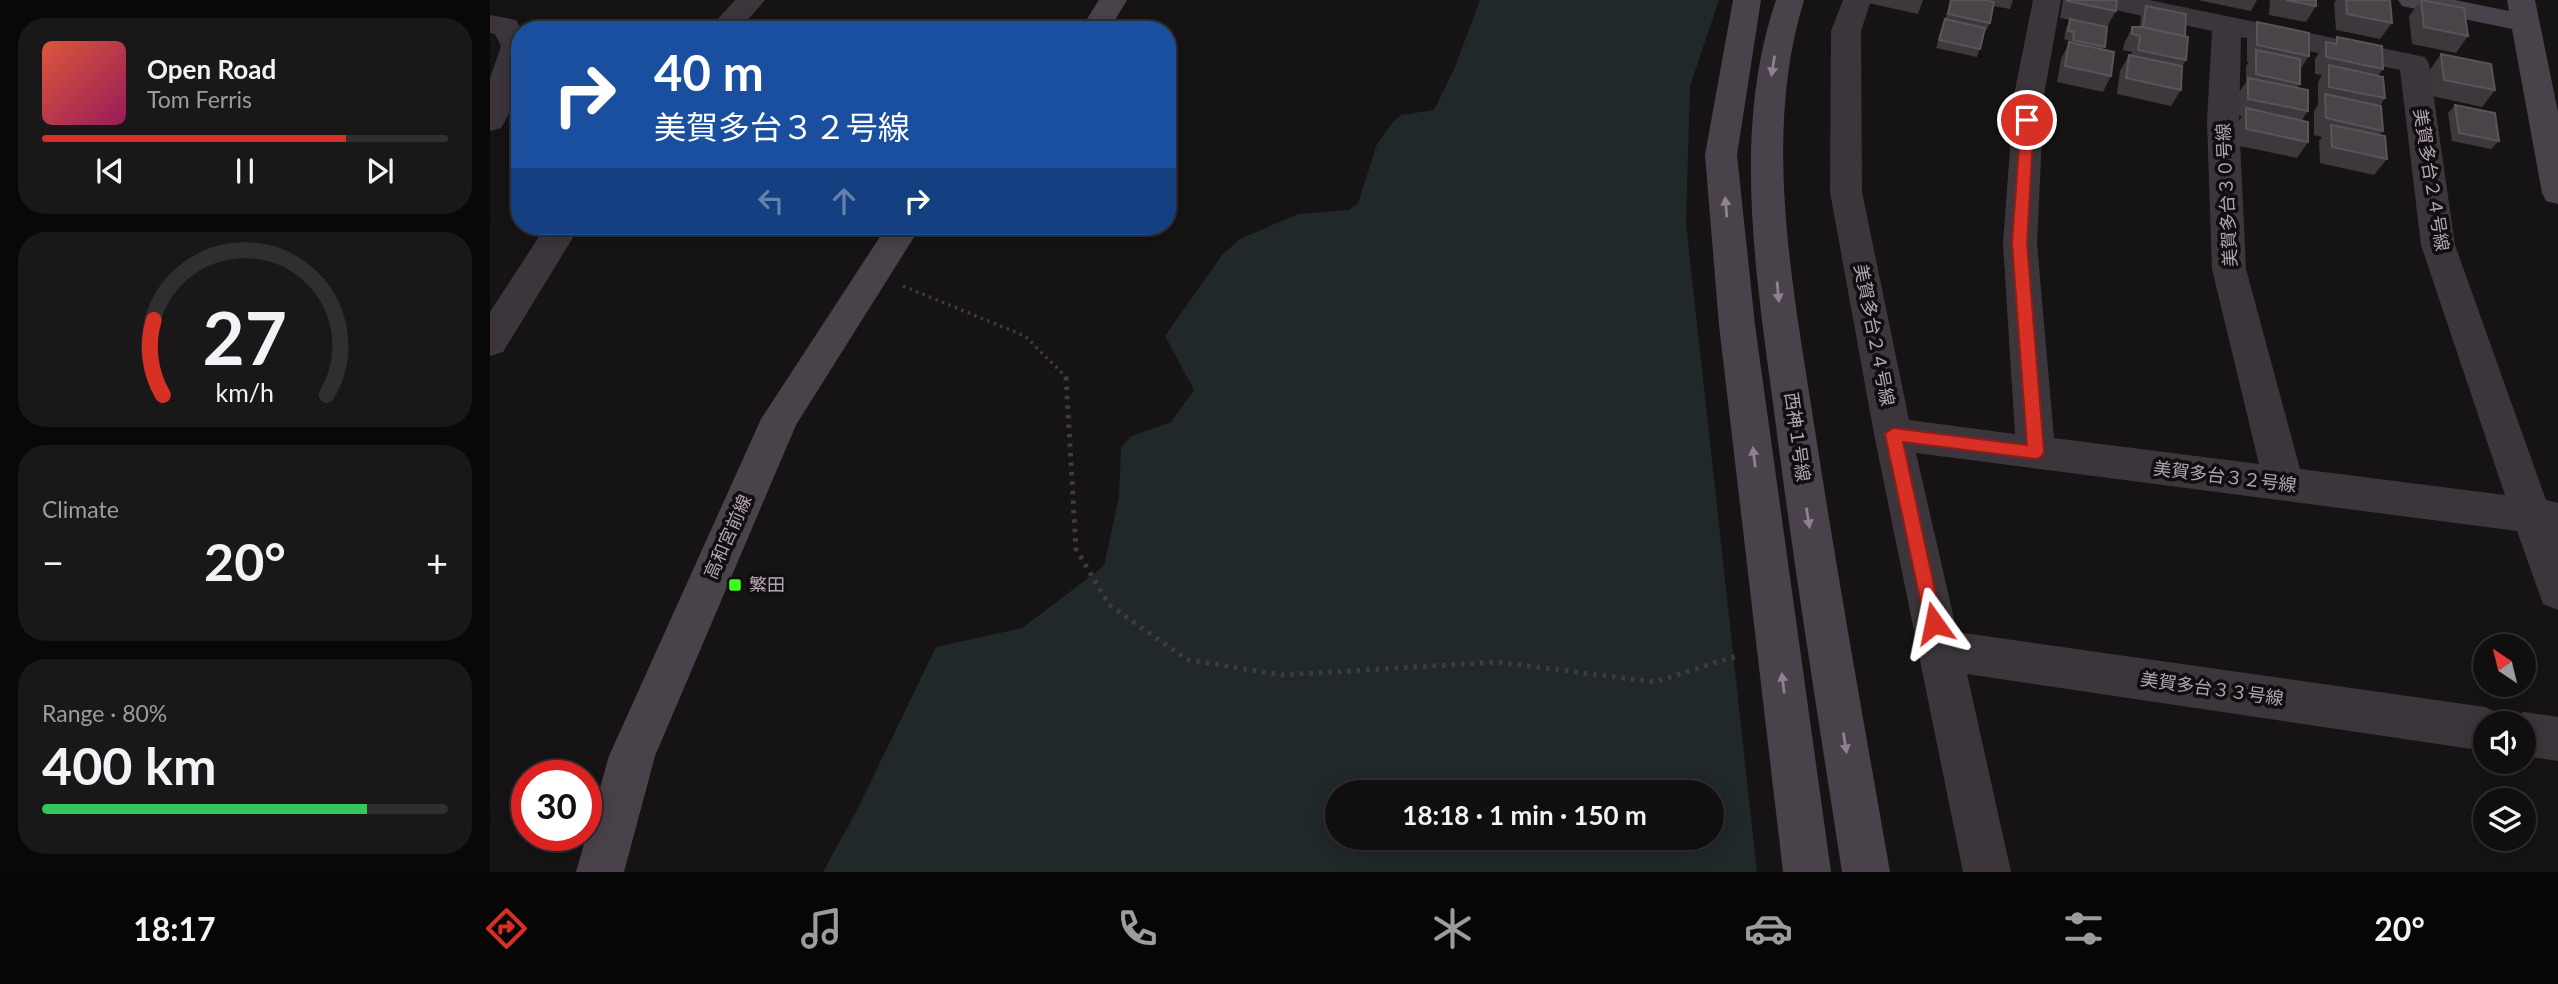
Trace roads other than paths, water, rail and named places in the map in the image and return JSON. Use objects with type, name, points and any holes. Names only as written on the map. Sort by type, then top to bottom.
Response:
[{"type":"street","points":[[731,21],[751,0]]},
{"type":"street","points":[[1099,21],[1112,0]]},
{"type":"street","points":[[1747,0],[1721,155],[1737,325],[1807,872]]},
{"type":"street","name":"西神１号線","points":[[1790,0],[1780,21],[1770,87],[1768,161],[1779,307],[1807,514],[1866,872]]},
{"type":"street","name":"美賀多台２４号線","points":[[1857,0],[1846,31],[1846,192],[1893,434],[1987,872]]},
{"type":"street","points":[[2036,452],[2020,243],[2029,95],[2047,0]]},
{"type":"street","name":"美賀多台２４号線","points":[[2108,0],[2414,64],[2438,245],[2544,517],[2558,591]]},
{"type":"street","points":[[2412,0],[2523,12],[2558,192]]},
{"type":"street","points":[[490,24],[506,26],[511,36]]},
{"type":"street","name":"美賀多台３０号線","points":[[2227,25],[2222,121],[2229,269],[2284,484]]},
{"type":"street","points":[[490,121],[511,60]]},
{"type":"street","points":[[490,342],[557,235]]},
{"type":"street","name":"高和宮前線","points":[[600,872],[632,756],[780,419],[899,235]]},
{"type":"street","name":"美賀多台３２号線","points":[[1893,434],[2544,517]]},
{"type":"street","name":"美賀多台３３号線","points":[[1940,650],[2473,727]]},
{"type":"street","points":[[2536,736],[2558,740]]},
{"type":"place","name":"繁田","points":[[735,585]]}]
